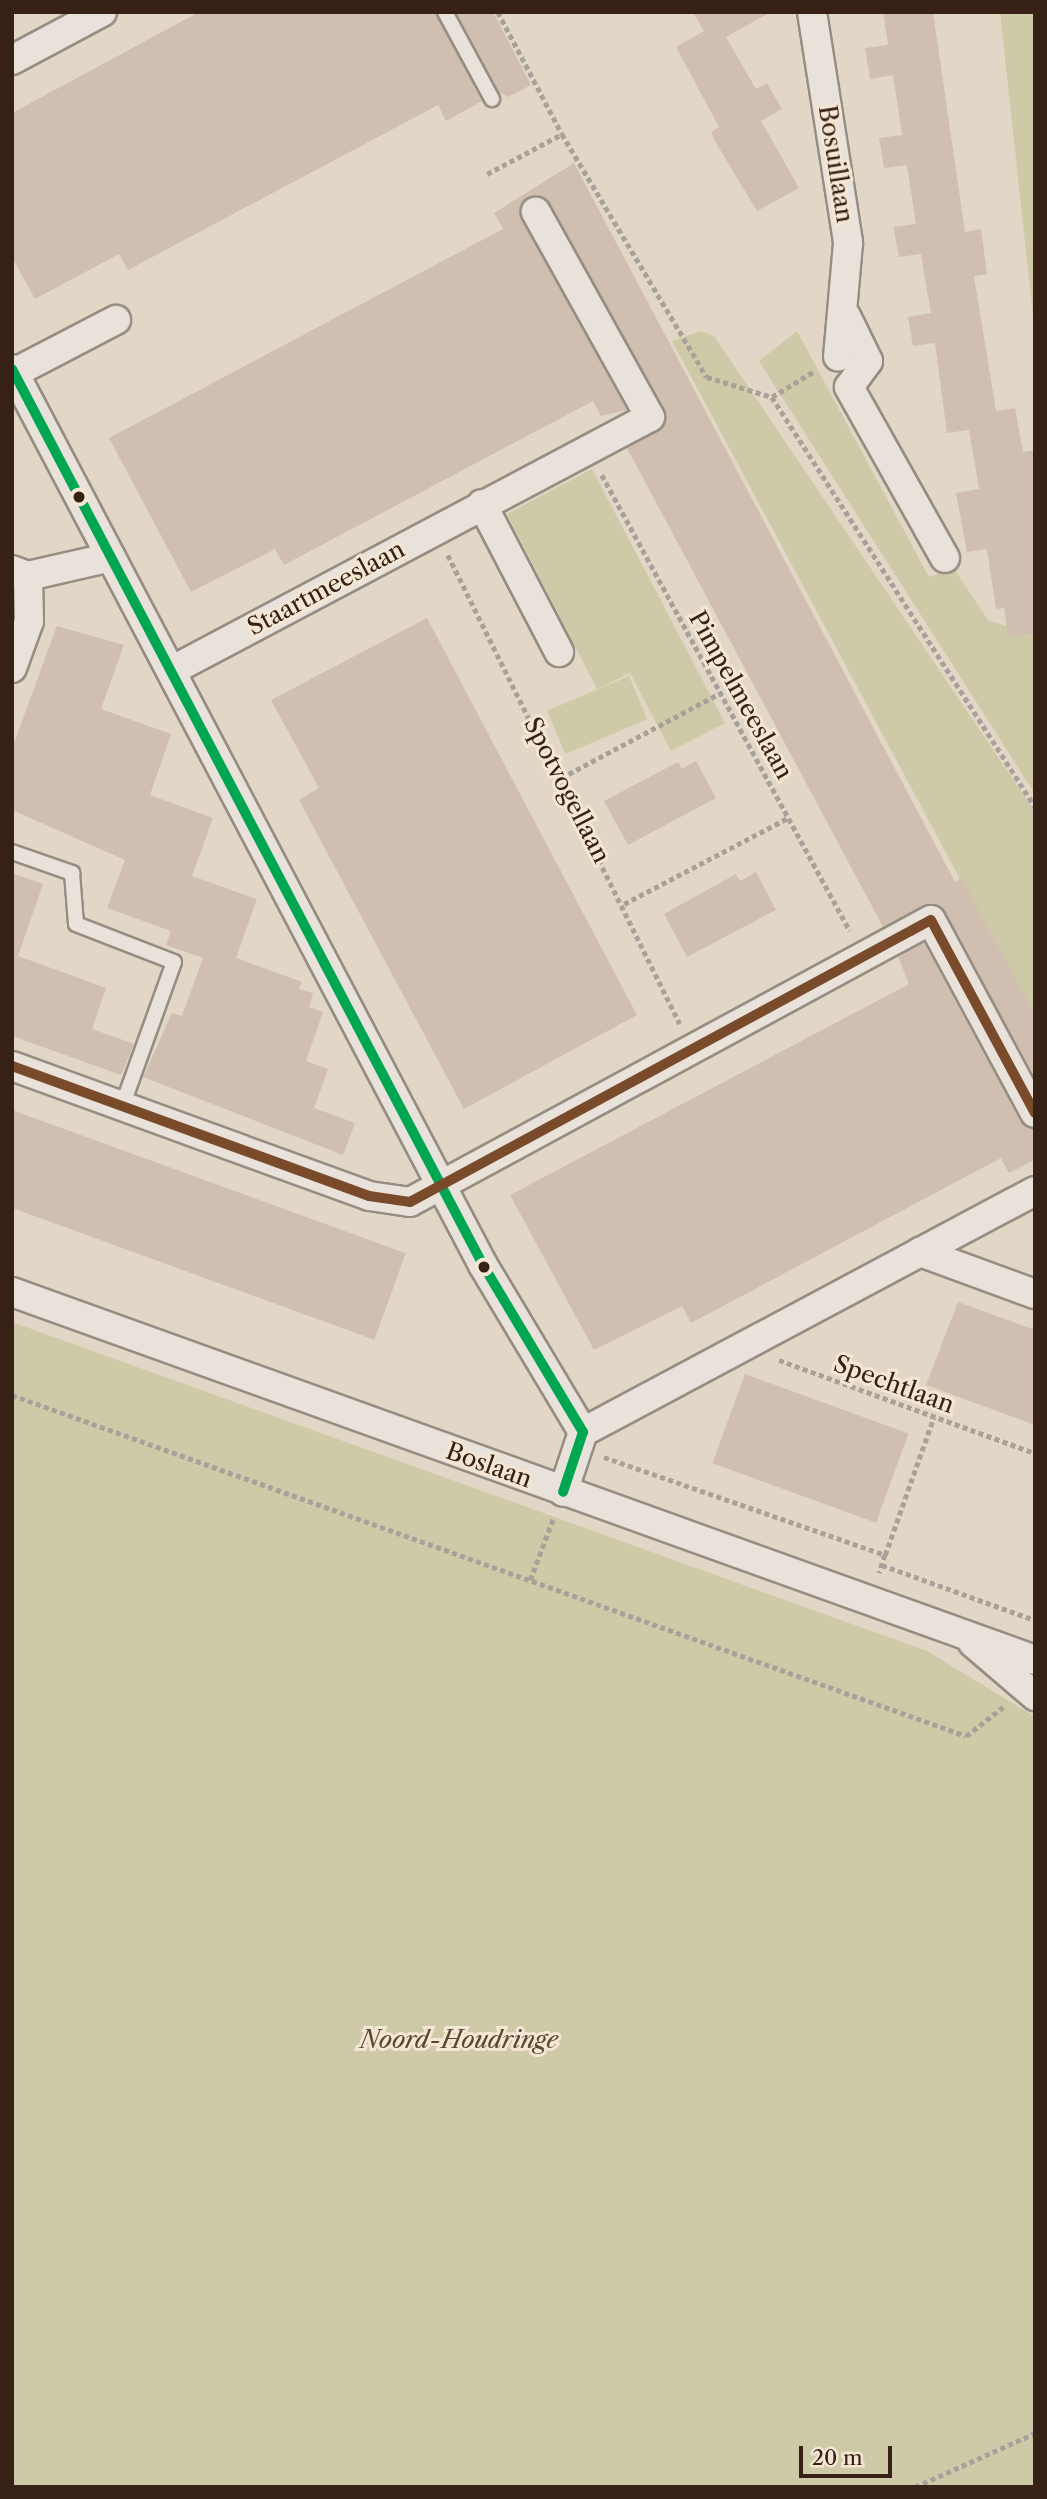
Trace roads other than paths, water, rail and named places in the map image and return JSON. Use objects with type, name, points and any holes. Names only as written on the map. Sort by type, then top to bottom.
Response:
[{"type":"street","points":[[12,60],[102,12]]},
{"type":"street","name":"Bosuillaan","points":[[812,12],[848,243],[846,316],[838,356]]},
{"type":"street","name":"Staartmeeslaan","points":[[171,671],[650,417],[536,212]]},
{"type":"street","name":"Bosuillaan","points":[[846,316],[868,361],[849,387],[945,558]]},
{"type":"street","points":[[116,320],[13,371],[440,1184],[580,1440]]},
{"type":"street","points":[[482,504],[559,652]]},
{"type":"street","points":[[12,668],[29,621],[20,573],[111,557]]},
{"type":"street","points":[[12,1066],[123,1104],[369,1196],[410,1202],[694,1053],[930,919],[1035,1113]]},
{"type":"street","points":[[563,1492],[580,1440],[742,1347],[1035,1191]]},
{"type":"street","points":[[920,1252],[1035,1294]]},
{"type":"street","name":"Boslaan","points":[[12,1292],[1035,1660]]},
{"type":"street","name":"Boslaan","points":[[966,1636],[1031,1693]]},
{"type":"lane","points":[[445,12],[492,99]]},
{"type":"lane","points":[[12,852],[72,873],[76,924],[174,962],[123,1104]]},
{"type":"park label","name":"Noord-Houdringe","points":[[459,2040]]}]
